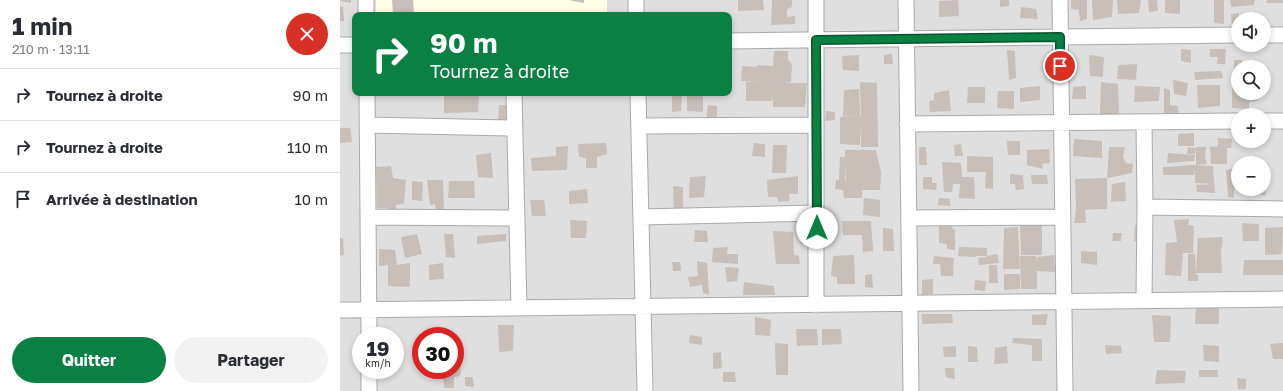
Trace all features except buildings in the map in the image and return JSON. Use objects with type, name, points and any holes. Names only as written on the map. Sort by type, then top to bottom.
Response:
[{"type":"street","points":[[366,0],[366,12]]},
{"type":"street","points":[[636,0],[636,12]]},
{"type":"street","points":[[816,0],[816,304]]},
{"type":"street","points":[[906,0],[911,391]]},
{"type":"street","points":[[1060,0],[1065,391]]},
{"type":"street","points":[[732,41],[1231,35]]},
{"type":"street","points":[[1271,35],[1283,35]]},
{"type":"street","points":[[340,45],[352,45]]},
{"type":"street","points":[[367,96],[369,327]]},
{"type":"street","points":[[514,96],[519,308]]},
{"type":"street","points":[[638,96],[645,391]]},
{"type":"street","points":[[1271,121],[1283,121]]},
{"type":"street","points":[[1144,122],[1144,300]]},
{"type":"street","points":[[907,124],[1231,122]]},
{"type":"street","points":[[367,125],[515,128]]},
{"type":"street","points":[[639,126],[816,125]]},
{"type":"street","points":[[1145,207],[1283,210]]},
{"type":"street","points":[[641,217],[817,213]]},
{"type":"street","points":[[909,218],[1062,217]]},
{"type":"street","points":[[368,218],[517,218]]},
{"type":"street","points":[[340,310],[1283,299]]},
{"type":"street","points":[[369,379],[369,391]]},
{"type":"shaded area","points":[[340,0],[1283,0],[1283,391],[340,391]]},
{"type":"shaded area","points":[[376,0],[607,0],[607,12],[376,12]]},
{"type":"route","points":[[817,228],[816,40],[1060,37],[1060,66]]}]
